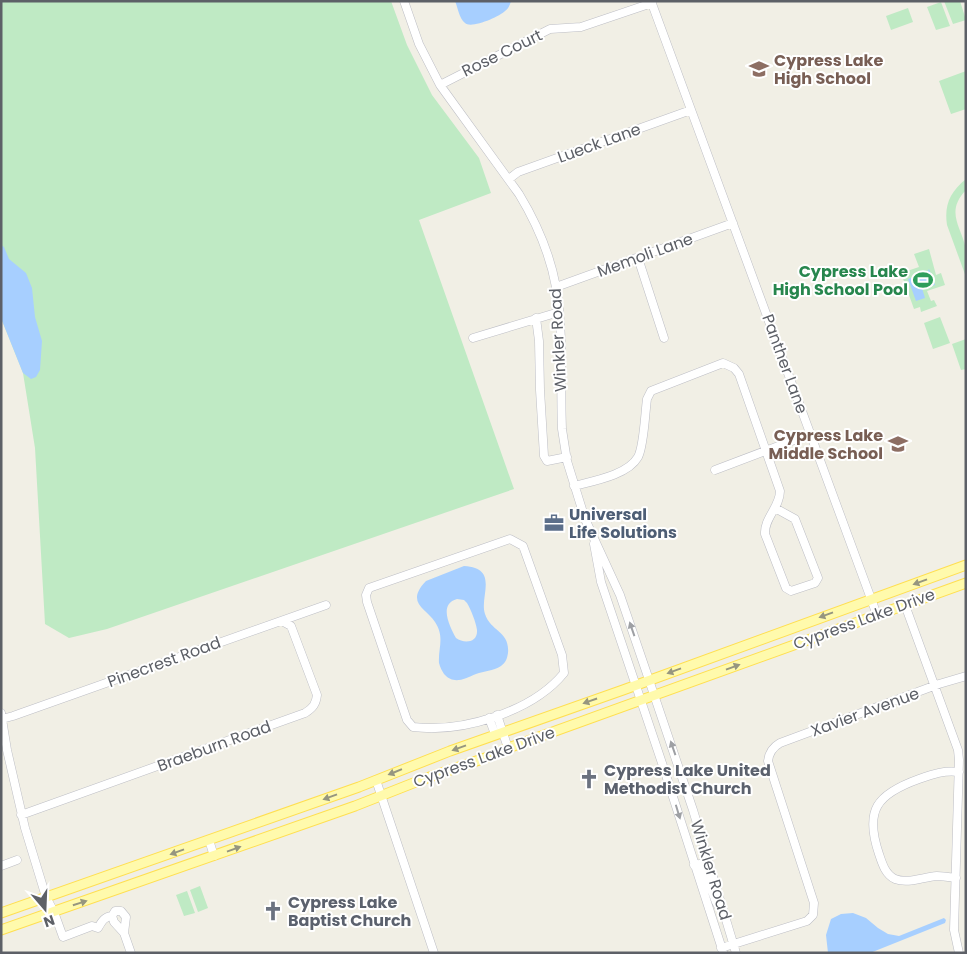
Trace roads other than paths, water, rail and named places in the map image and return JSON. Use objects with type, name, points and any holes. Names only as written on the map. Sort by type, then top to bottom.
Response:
[{"type":"main road","name":"Cypress Lake Drive","points":[[1,913],[376,780],[499,733],[966,565]]},
{"type":"main road","name":"Cypress Lake Drive","points":[[1,930],[381,796],[654,694],[966,583]]},
{"type":"street","name":"Winkler Road","points":[[404,1],[419,44],[440,85],[509,179],[529,210],[552,269],[559,312],[562,429],[566,457],[585,519],[620,595],[693,810],[735,949]]},
{"type":"street","name":"Rose Court","points":[[440,85],[550,29],[581,27],[652,2]]},
{"type":"street","name":"Panther Lane","points":[[652,2],[877,615]]},
{"type":"street","name":"Lueck Lane","points":[[509,179],[518,172],[691,110]]},
{"type":"street","name":"Memoli Lane","points":[[556,286],[733,224]]},
{"type":"street","points":[[638,258],[664,338]]},
{"type":"street","points":[[473,338],[559,312]]},
{"type":"street","points":[[536,318],[539,341],[539,382],[544,456],[547,461],[566,457]]},
{"type":"street","points":[[574,486],[625,470],[634,463],[639,454],[647,399],[651,391],[719,364],[727,364],[737,370],[780,491],[779,499],[766,525],[765,534],[786,588],[791,591],[815,583],[818,578],[795,519],[775,508]]},
{"type":"street","points":[[715,470],[810,434]]},
{"type":"street","name":"Winkler Road","points":[[593,535],[601,582],[722,950]]},
{"type":"street","points":[[510,539],[523,546],[562,655],[564,673],[550,688],[530,701],[493,716],[476,723],[426,728],[414,727],[407,720],[367,602],[366,595],[369,588],[510,539]]},
{"type":"street","name":"Pinecrest Road","points":[[2,716],[14,716],[326,605]]},
{"type":"street","points":[[905,605],[962,760],[960,772],[962,832],[956,878],[954,930],[959,953]]},
{"type":"street","name":"Braeburn Road","points":[[21,815],[312,709],[316,702],[316,695],[291,626],[282,621]]},
{"type":"street","name":"Xavier Avenue","points":[[735,949],[807,920],[813,915],[814,902],[768,761],[769,754],[774,746],[966,676]]},
{"type":"street","points":[[2,716],[21,815],[46,898],[54,912],[63,937],[92,926],[98,928],[102,920],[112,916],[118,910],[124,913],[126,921],[124,933]]},
{"type":"street","points":[[493,716],[499,733],[508,748]]},
{"type":"street","points":[[956,878],[936,876],[904,881],[890,876],[882,863],[873,827],[875,812],[878,806],[882,799],[894,789],[936,773],[960,772]]},
{"type":"street","points":[[376,780],[434,953]]},
{"type":"street","points":[[209,840],[214,856]]},
{"type":"street","points":[[1,866],[17,860]]},
{"type":"street","points":[[694,864],[700,864],[703,868],[716,902],[725,915]]},
{"type":"street","points":[[112,916],[114,922],[124,933],[132,953]]},
{"type":"street","points":[[722,950],[735,949]]},
{"type":"water","points":[[455,1],[511,1],[508,8],[491,19],[485,22],[468,24],[460,16]]},
{"type":"water","points":[[1,245],[4,247],[9,259],[26,273],[32,288],[35,317],[42,341],[40,370],[36,377],[31,379],[23,373],[1,318]]},
{"type":"water","points":[[929,269],[935,285],[922,288],[925,298],[916,301],[908,279],[927,272]]},
{"type":"water","points":[[464,566],[475,568],[482,572],[486,584],[485,614],[491,625],[506,640],[508,646],[507,657],[503,665],[459,680],[452,679],[444,674],[439,663],[440,633],[438,627],[417,600],[417,595],[426,581]],"holes":[[[457,599],[464,600],[472,613],[477,630],[475,638],[466,642],[456,638],[447,616],[448,606],[451,602]]]},
{"type":"water","points":[[853,913],[866,918],[888,934],[899,936],[944,918],[946,920],[945,923],[870,953],[828,953],[826,935],[831,919],[841,914]]},
{"type":"place","name":"Cypress Lake High School","points":[[759,69]]},
{"type":"place","name":"Cypress Lake High School Pool","points":[[923,280]]},
{"type":"place","name":"Cypress Lake Middle School","points":[[898,444]]},
{"type":"place","name":"Universal Life Solutions","points":[[554,523]]},
{"type":"place","name":"Cypress Lake United Methodist Church","points":[[589,779]]},
{"type":"place","name":"Cypress Lake Baptist Church","points":[[273,911]]}]
